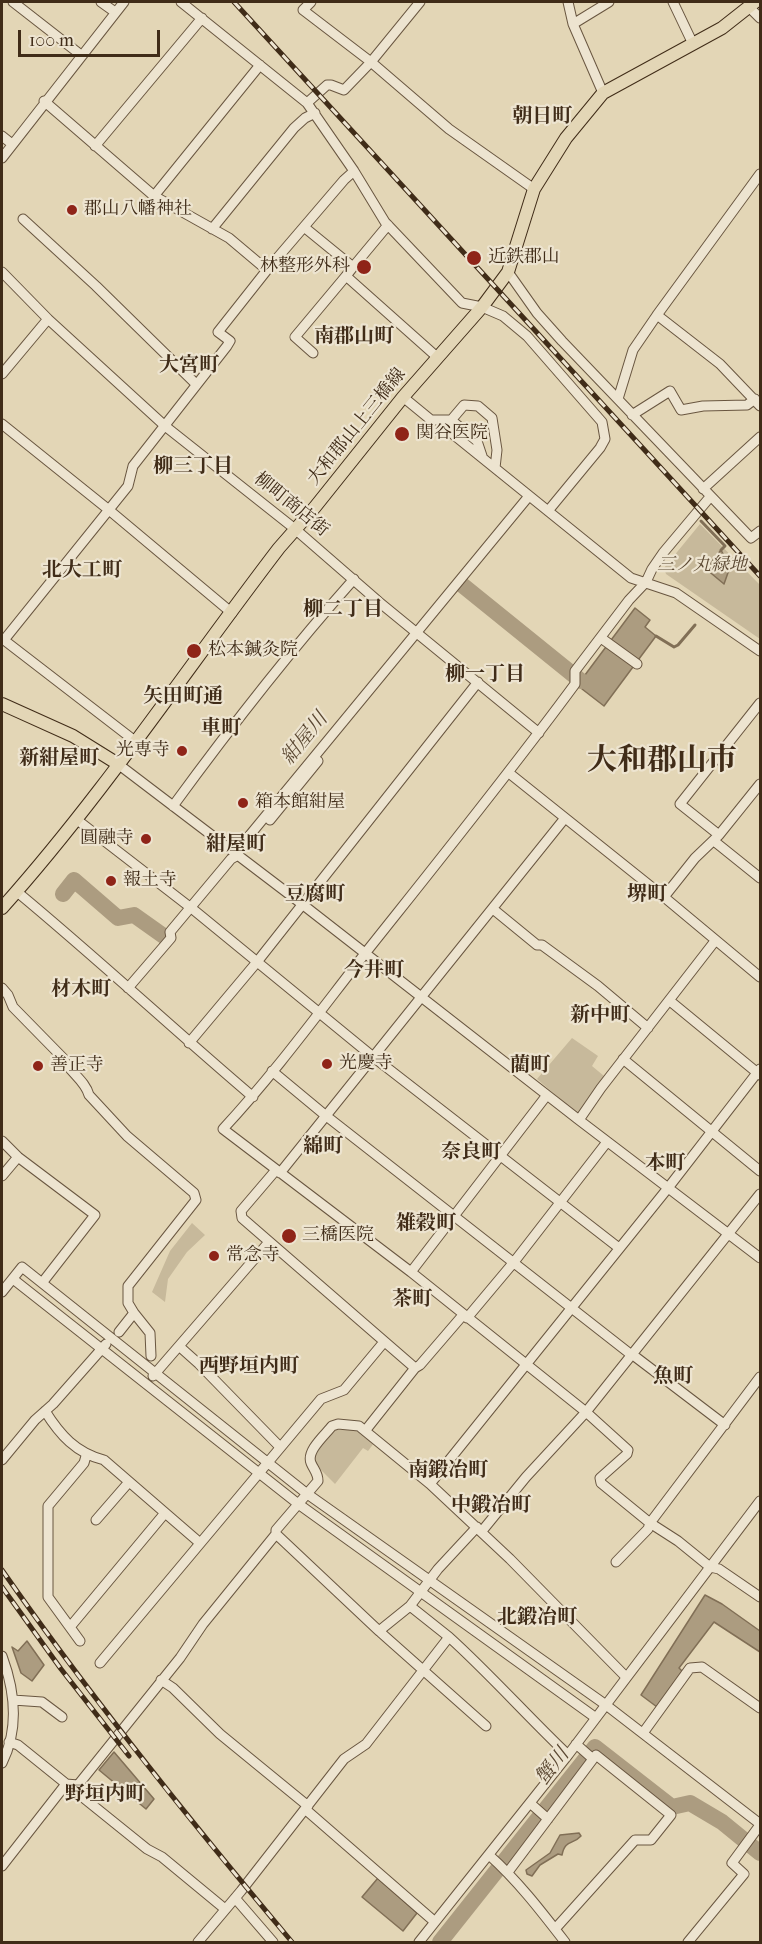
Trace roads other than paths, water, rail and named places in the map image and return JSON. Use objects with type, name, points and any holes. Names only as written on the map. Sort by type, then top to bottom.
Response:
[{"type":"main road","name":"大和郡山上三橋線","points":[[2,908],[76,819],[295,529],[403,397],[482,307],[508,272],[534,189],[566,138],[603,93],[722,28],[752,4]]},
{"type":"main road","points":[[2,704],[73,736],[118,764]]},
{"type":"street","points":[[13,2],[81,55]]},
{"type":"street","points":[[101,2],[115,12]]},
{"type":"street","points":[[2,158],[123,2]]},
{"type":"street","points":[[181,2],[307,104],[388,225],[462,303],[482,307],[503,316],[527,336],[602,422],[605,439],[600,448],[548,511]]},
{"type":"street","points":[[311,2],[303,10],[371,62],[449,129],[534,189]]},
{"type":"street","points":[[307,104],[327,85],[344,90],[371,62],[420,2]]},
{"type":"street","points":[[568,2],[573,24],[603,93]]},
{"type":"street","points":[[573,24],[609,2]]},
{"type":"street","points":[[673,2],[693,44]]},
{"type":"street","points":[[752,4],[760,18]]},
{"type":"street","points":[[94,146],[202,18]]},
{"type":"street","points":[[154,196],[260,65]]},
{"type":"street","points":[[44,101],[154,196],[229,238],[267,270]]},
{"type":"street","points":[[212,229],[294,128],[315,113]]},
{"type":"street","points":[[2,136],[12,144]]},
{"type":"street","points":[[135,741],[4,640],[128,486],[133,466],[230,341],[218,332],[267,270],[354,171]]},
{"type":"street","points":[[618,399],[633,350],[760,174]]},
{"type":"street","points":[[23,219],[196,384]]},
{"type":"street","points":[[313,353],[295,337],[388,225]]},
{"type":"street","points":[[304,227],[352,267]]},
{"type":"street","name":"柳町商店街","points":[[2,272],[48,319],[165,426],[295,529],[539,733]]},
{"type":"street","points":[[508,272],[537,313],[707,493],[751,538],[760,531]]},
{"type":"street","points":[[345,276],[437,357]]},
{"type":"street","points":[[657,315],[720,364],[758,403]]},
{"type":"street","points":[[2,374],[48,319]]},
{"type":"street","points":[[632,415],[670,391],[681,410],[703,406],[758,403]]},
{"type":"street","points":[[403,397],[432,420],[452,420]]},
{"type":"street","points":[[495,468],[496,450],[492,418],[478,406],[464,405],[447,425],[449,432],[631,578],[676,593],[760,651]]},
{"type":"street","points":[[2,424],[232,613]]},
{"type":"street","points":[[760,437],[707,493],[651,569],[646,582],[629,600],[575,671],[575,684],[509,773],[320,1013],[253,1096],[223,1129],[411,1272],[586,1412],[628,1450],[627,1454],[600,1478],[601,1483],[710,1567],[719,1569],[760,1597]]},
{"type":"street","points":[[128,988],[171,938],[170,932],[193,909],[231,859],[238,855],[240,847],[529,496]]},
{"type":"street","points":[[173,806],[226,733],[319,618],[354,579]]},
{"type":"street","points":[[601,638],[637,664]]},
{"type":"street","points":[[189,1043],[257,962],[478,682]]},
{"type":"street","points":[[760,703],[680,804],[760,878]]},
{"type":"street","points":[[118,764],[366,953],[607,1142],[760,1257]]},
{"type":"street","points":[[509,773],[760,977]]},
{"type":"street","points":[[664,897],[695,858],[717,838],[760,784]]},
{"type":"street","points":[[415,1368],[242,1218],[241,1211],[325,1115],[565,818]]},
{"type":"street","points":[[76,819],[193,909],[372,1056],[619,1248]]},
{"type":"street","points":[[16,891],[253,1096]]},
{"type":"street","points":[[493,909],[537,945],[542,945],[598,986],[648,1028]]},
{"type":"street","points":[[579,1120],[623,1059],[716,941]]},
{"type":"street","points":[[2,988],[9,995],[13,1007],[63,1058],[66,1066],[88,1089],[89,1095],[127,1136],[194,1193],[196,1200],[128,1286],[129,1303],[150,1333],[151,1356]]},
{"type":"street","points":[[430,1485],[759,1072],[670,1001]]},
{"type":"street","points":[[623,1059],[760,1171]]},
{"type":"street","points":[[272,1071],[571,1308],[725,1425]]},
{"type":"street","points":[[411,1272],[547,1095]]},
{"type":"street","points":[[2,1141],[18,1157],[95,1215],[42,1283]]},
{"type":"street","points":[[365,1431],[415,1368],[514,1262],[607,1142]]},
{"type":"street","points":[[2,1176],[18,1157]]},
{"type":"street","points":[[379,1631],[410,1606],[429,1580],[586,1412],[760,1194]]},
{"type":"street","points":[[146,1384],[269,1242]]},
{"type":"street","points":[[2,1292],[22,1267],[115,1335],[155,1373],[306,1493],[606,1705],[760,1824],[732,1863],[744,1874],[692,1941]]},
{"type":"street","points":[[13,1279],[297,1503],[596,1718]]},
{"type":"street","points":[[2,1460],[35,1420],[45,1412],[134,1313]]},
{"type":"street","points":[[100,1663],[321,1399],[344,1390],[384,1341]]},
{"type":"street","points":[[180,1347],[280,1447]]},
{"type":"street","points":[[616,1562],[648,1529],[650,1523],[760,1377]]},
{"type":"street","points":[[45,1412],[57,1430],[86,1456],[104,1460],[200,1544]]},
{"type":"street","points":[[66,1784],[78,1785],[180,1658],[203,1624],[276,1534],[276,1530],[297,1503],[318,1481],[318,1474],[310,1460],[310,1453],[332,1426],[338,1424],[354,1425],[365,1431],[430,1485],[479,1529],[626,1677]]},
{"type":"street","points":[[80,1641],[48,1597],[48,1506],[84,1463],[86,1456]]},
{"type":"street","points":[[96,1520],[129,1482]]},
{"type":"street","points":[[419,1942],[568,1755],[760,1501]]},
{"type":"street","points":[[70,1628],[165,1513]]},
{"type":"street","points":[[276,1534],[379,1631],[486,1726]]},
{"type":"street","points":[[410,1606],[484,1668],[531,1720],[568,1755]]},
{"type":"street","points":[[198,1942],[344,1759],[366,1744],[449,1637]]},
{"type":"street","points":[[2,1656],[8,1672],[13,1701],[13,1723],[2,1763]]},
{"type":"street","points":[[643,1733],[690,1668],[702,1666],[760,1708]]},
{"type":"street","points":[[162,1680],[220,1734],[435,1922]]},
{"type":"street","points":[[13,1701],[42,1702],[62,1717]]},
{"type":"street","points":[[9,1742],[18,1745],[225,1909]]},
{"type":"street","points":[[576,1744],[593,1759]]},
{"type":"street","points":[[508,1872],[596,1755],[671,1815],[651,1840],[635,1840],[555,1929]]},
{"type":"street","points":[[2,1866],[66,1784]]},
{"type":"street","points":[[530,1803],[548,1819]]},
{"type":"street","points":[[489,1855],[508,1872],[565,1942]]},
{"type":"street","points":[[235,1898],[273,1942]]},
{"type":"waterway","points":[[701,521],[725,546],[721,550]]},
{"type":"waterway","name":"紺屋川","points":[[461,584],[581,681]]},
{"type":"waterway","points":[[656,636],[674,647],[695,625]]},
{"type":"waterway","name":"紺屋川","points":[[63,894],[74,880],[118,918],[134,915],[165,937]]},
{"type":"waterway","name":"蟹川","points":[[440,1942],[595,1747],[672,1807],[690,1803],[722,1822],[760,1853]]},
{"type":"railway","points":[[234,2],[760,576]]},
{"type":"railway","points":[[2,1570],[71,1666],[143,1759],[292,1942]]},
{"type":"railway","points":[[2,1587],[61,1669],[129,1756]]},
{"type":"place","name":"郡山八幡神社","points":[[72,210]]},
{"type":"place","name":"近鉄郡山","points":[[474,258]]},
{"type":"place","name":"林整形外科","points":[[364,267]]},
{"type":"place","name":"関谷医院","points":[[402,434]]},
{"type":"place","name":"松本鍼灸院","points":[[194,651]]},
{"type":"place","name":"光専寺","points":[[182,751]]},
{"type":"place","name":"箱本館紺屋","points":[[243,803]]},
{"type":"place","name":"圓融寺","points":[[146,839]]},
{"type":"place","name":"報土寺","points":[[111,881]]},
{"type":"place","name":"光慶寺","points":[[327,1064]]},
{"type":"place","name":"善正寺","points":[[38,1066]]},
{"type":"place","name":"三橋医院","points":[[289,1236]]},
{"type":"place","name":"常念寺","points":[[214,1256]]},
{"type":"district","name":"朝日町","points":[[542,117]]},
{"type":"district","name":"南郡山町","points":[[354,337]]},
{"type":"district","name":"大宮町","points":[[189,366]]},
{"type":"district","name":"柳三丁目","points":[[193,467]]},
{"type":"district","name":"北大工町","points":[[82,571]]},
{"type":"district","name":"柳二丁目","points":[[343,610]]},
{"type":"district","name":"柳一丁目","points":[[485,675]]},
{"type":"district","name":"矢田町通","points":[[183,697]]},
{"type":"district","name":"車町","points":[[221,729]]},
{"type":"district","name":"新紺屋町","points":[[59,759]]},
{"type":"district","name":"大和郡山市","points":[[662,762]]},
{"type":"district","name":"紺屋町","points":[[236,845]]},
{"type":"district","name":"豆腐町","points":[[315,895]]},
{"type":"district","name":"堺町","points":[[647,895]]},
{"type":"district","name":"今井町","points":[[374,971]]},
{"type":"district","name":"材木町","points":[[81,990]]},
{"type":"district","name":"新中町","points":[[600,1016]]},
{"type":"district","name":"藺町","points":[[530,1066]]},
{"type":"district","name":"綿町","points":[[323,1147]]},
{"type":"district","name":"奈良町","points":[[471,1153]]},
{"type":"district","name":"本町","points":[[665,1164]]},
{"type":"district","name":"雑穀町","points":[[426,1224]]},
{"type":"district","name":"茶町","points":[[412,1300]]},
{"type":"district","name":"西野垣内町","points":[[249,1367]]},
{"type":"district","name":"魚町","points":[[673,1377]]},
{"type":"district","name":"南鍛冶町","points":[[448,1471]]},
{"type":"district","name":"中鍛冶町","points":[[491,1506]]},
{"type":"district","name":"北鍛冶町","points":[[537,1618]]},
{"type":"district","name":"野垣内町","points":[[105,1795]]},
{"type":"park label","name":"三ノ丸緑地","points":[[702,566]]}]
